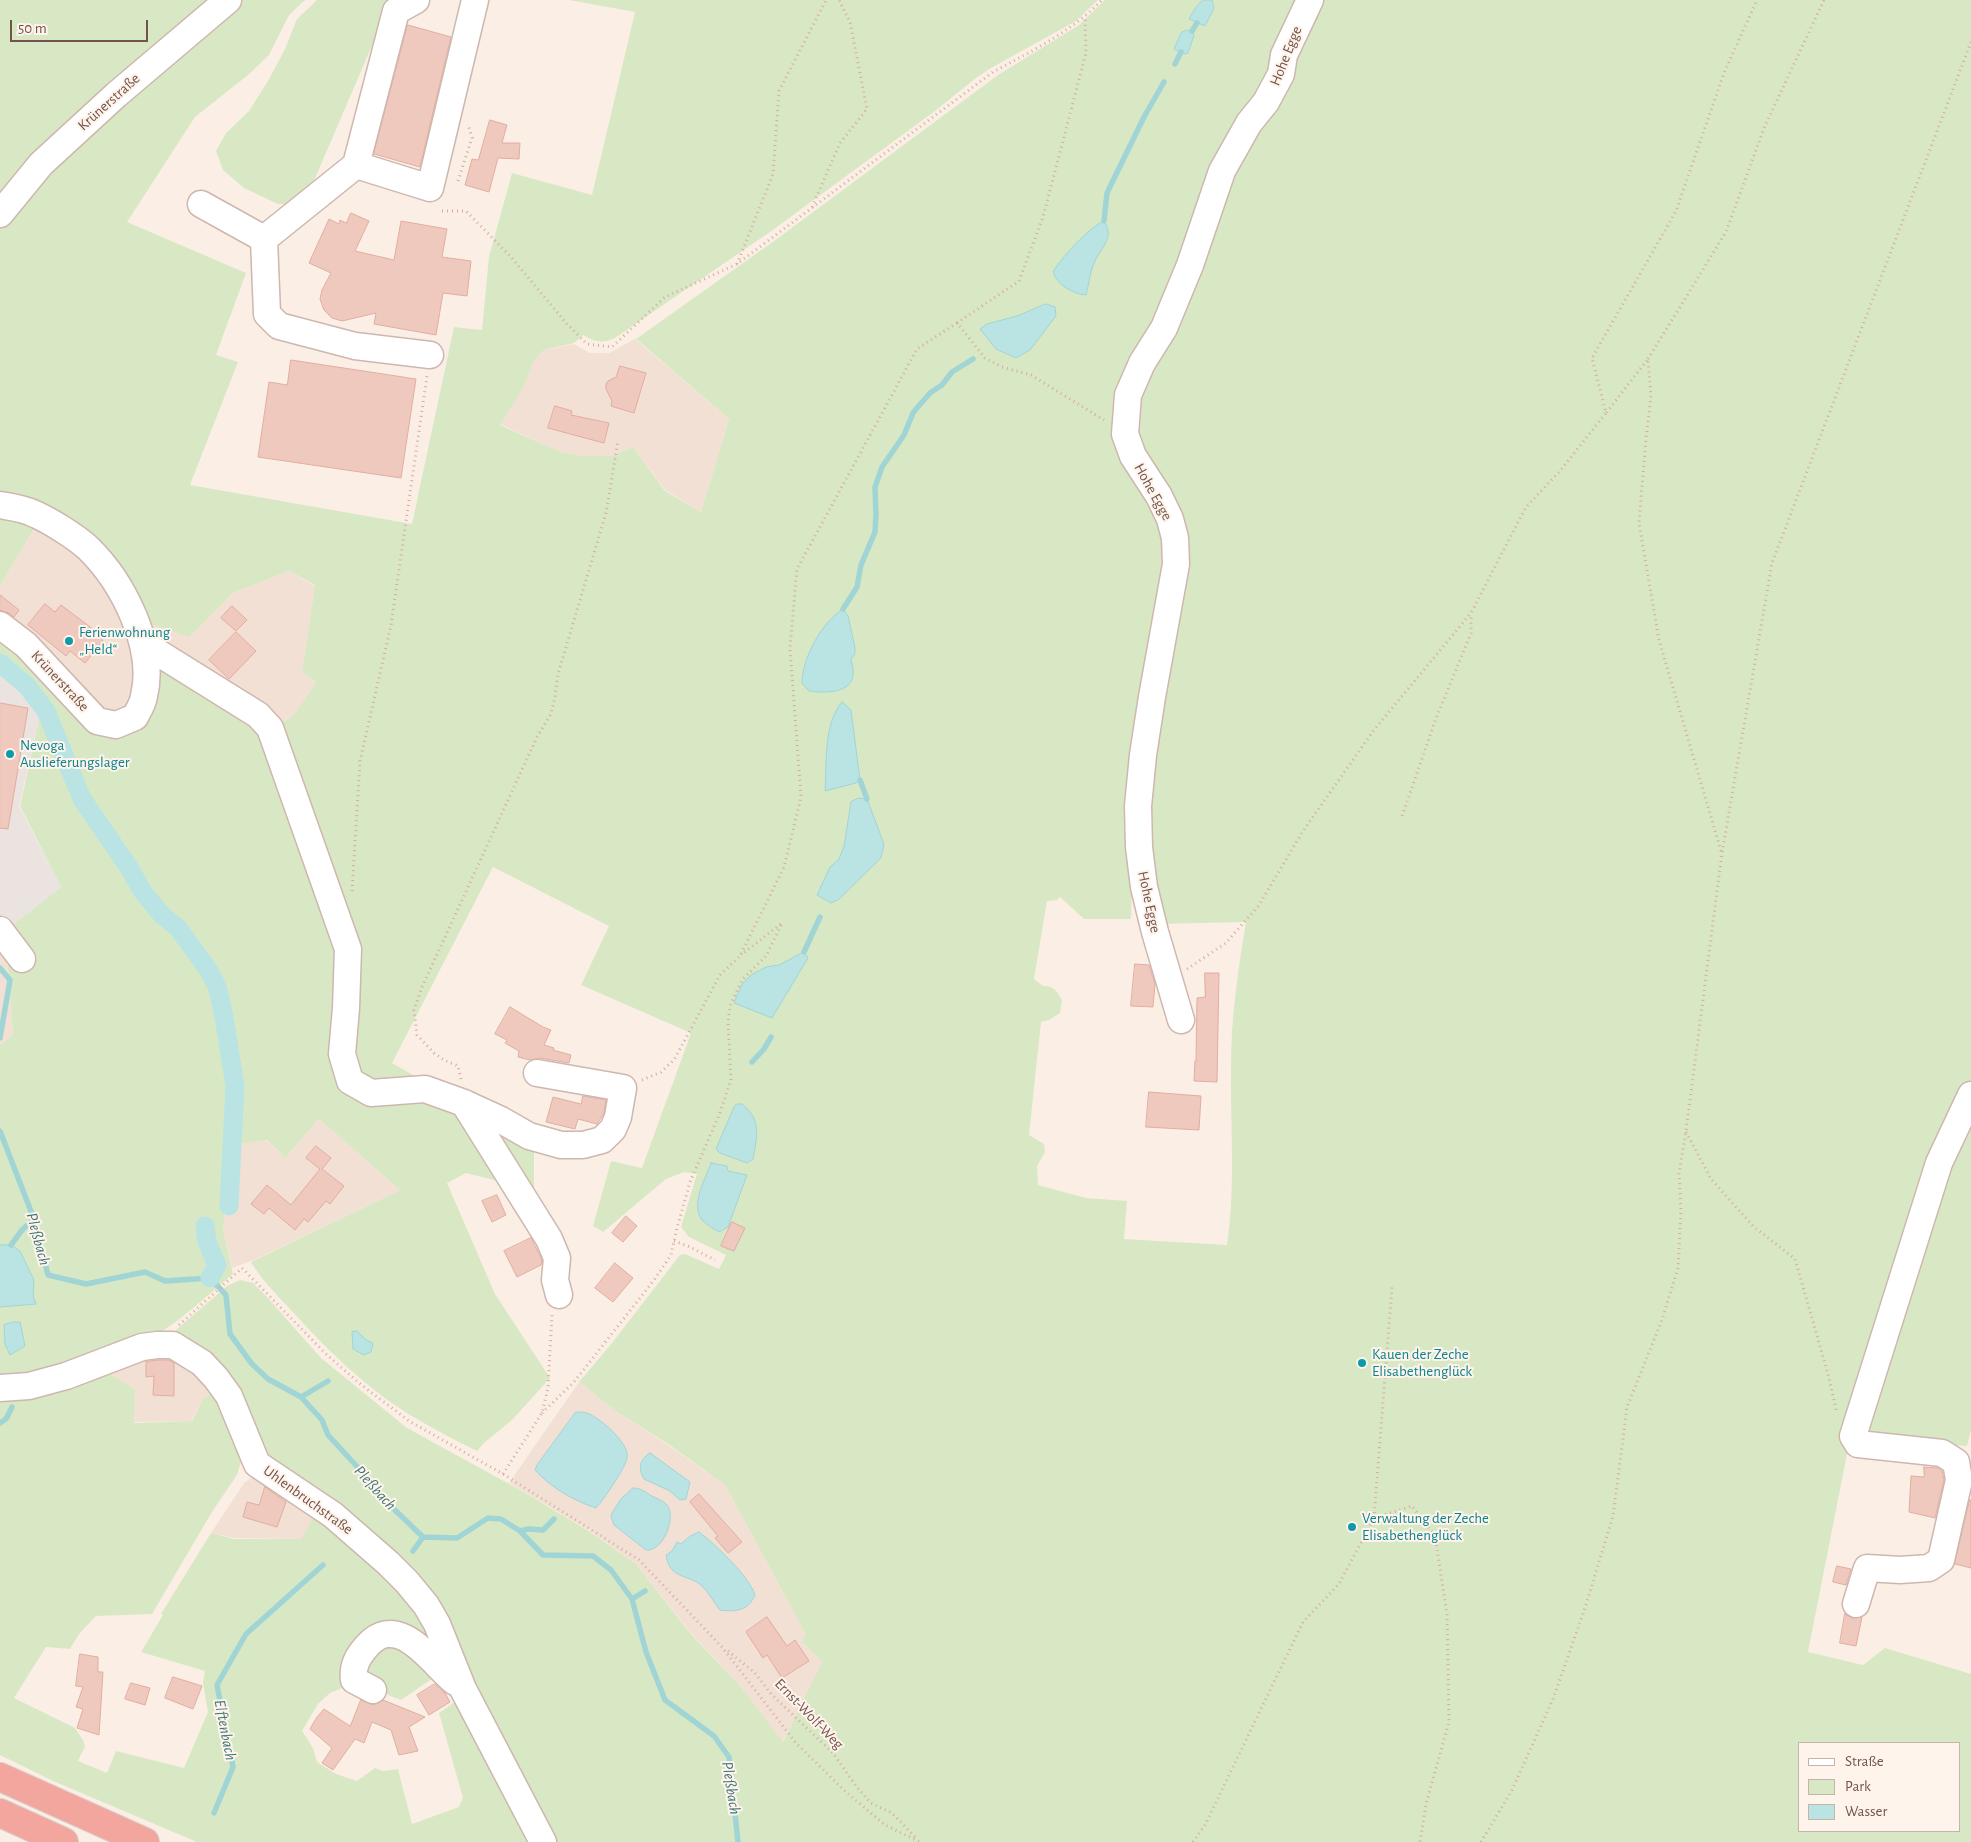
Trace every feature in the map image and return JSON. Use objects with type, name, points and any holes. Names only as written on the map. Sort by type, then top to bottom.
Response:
[{"type":"highway","points":[[0,1777],[145,1842]]},
{"type":"highway","points":[[0,1813],[64,1842]]},
{"type":"street","name":"Krünerstraße","points":[[0,214],[41,164],[116,95],[228,0]]},
{"type":"street","points":[[264,239],[356,164],[396,11],[416,0]]},
{"type":"street","points":[[356,164],[430,188],[475,0]]},
{"type":"street","name":"Hohe Egge","points":[[1181,1020],[1144,887],[1139,847],[1138,806],[1143,755],[1152,697],[1176,564],[1175,538],[1170,519],[1159,496],[1133,456],[1125,434],[1128,395],[1142,362],[1164,328],[1190,265],[1222,171],[1249,123],[1266,102],[1282,74],[1284,55],[1310,0]]},
{"type":"street","points":[[201,204],[264,239]]},
{"type":"street","points":[[264,239],[267,314],[279,326],[354,346],[430,355]]},
{"type":"street","name":"Krünerstraße","points":[[0,505],[36,514],[88,548],[110,575],[130,609],[144,644],[146,679],[144,698],[135,718],[116,725],[97,721],[26,645],[0,625]]},
{"type":"street","points":[[144,644],[258,715],[270,728],[348,949],[342,1054],[350,1081],[371,1093],[425,1089],[501,1120],[530,1136],[561,1145],[583,1145],[602,1140],[613,1129],[618,1116],[623,1088],[537,1073]]},
{"type":"street","points":[[0,930],[22,958]]},
{"type":"street","points":[[1856,1604],[1867,1568],[1900,1570],[1929,1568],[1941,1560],[1959,1480],[1956,1462],[1942,1453],[1858,1444],[1853,1436],[1938,1163],[1971,1095]]},
{"type":"street","points":[[458,1102],[549,1239],[557,1258],[555,1301]]},
{"type":"street","name":"Uhlenbruchstraße","points":[[0,1388],[29,1386],[66,1376],[142,1347],[157,1344],[173,1345],[202,1363],[229,1396],[257,1464],[332,1514],[407,1582],[426,1604],[437,1624],[463,1688],[543,1842]]},
{"type":"street","points":[[373,1690],[354,1680],[353,1674],[358,1656],[374,1638],[390,1634],[405,1636],[422,1648],[443,1672],[463,1688]]},
{"type":"path","points":[[737,264],[773,174],[779,91],[826,0]]},
{"type":"path","points":[[812,207],[840,143],[867,109],[850,22],[839,0]]},
{"type":"path","points":[[442,211],[466,211],[511,257],[567,324],[587,344],[612,347],[665,297],[737,264],[993,72],[1040,47],[1085,18],[1102,0]]},
{"type":"path","points":[[1606,413],[1592,358],[1676,211],[1724,73],[1757,0]]},
{"type":"path","points":[[1169,980],[1226,943],[1259,905],[1303,831],[1374,730],[1471,613],[1526,506],[1560,471],[1648,359],[1726,232],[1764,128],[1824,0]]},
{"type":"path","points":[[740,956],[784,867],[801,797],[790,648],[797,569],[918,349],[1019,281],[1044,217],[1086,53],[1085,18]]},
{"type":"path","points":[[1481,1842],[1512,1790],[1553,1699],[1585,1608],[1613,1516],[1627,1406],[1662,1320],[1678,1268],[1681,1212],[1679,1174],[1722,853],[1772,563],[1971,42]]},
{"type":"path","points":[[957,323],[985,358],[1002,367],[1031,375],[1125,434]]},
{"type":"path","points":[[351,899],[360,761],[391,625],[430,355]]},
{"type":"path","points":[[1648,359],[1652,396],[1646,439],[1639,523],[1659,640],[1722,853]]},
{"type":"path","points":[[458,1102],[461,1084],[458,1066],[439,1056],[417,1035],[414,1010],[422,987],[529,754],[551,714],[556,697],[558,674],[606,513],[618,441]]},
{"type":"path","points":[[1402,816],[1435,721],[1471,633],[1471,613]]},
{"type":"path","points":[[503,1474],[542,1414],[574,1382],[654,1280],[671,1255],[690,1182],[719,1114],[731,1080],[728,1022],[730,1006],[742,980],[766,956],[782,922],[720,975],[674,1060],[661,1072],[623,1088]]},
{"type":"path","points":[[1686,1131],[1711,1179],[1753,1226],[1794,1259],[1828,1374],[1838,1420],[1853,1436]]},
{"type":"path","points":[[674,1241],[715,1260]]},
{"type":"path","points":[[157,1344],[242,1268],[326,1354],[359,1383],[409,1421],[503,1474],[639,1560],[722,1647],[796,1743],[846,1792],[885,1825],[919,1842]]},
{"type":"path","points":[[1193,1842],[1205,1825],[1302,1622],[1339,1584],[1374,1518],[1392,1287]]},
{"type":"path","points":[[542,1414],[548,1388],[555,1301]]},
{"type":"path","points":[[1374,1518],[1412,1506],[1435,1536],[1445,1604],[1449,1722],[1426,1804],[1420,1842]]},
{"type":"path","name":"Ernst-Wolf-Weg","points":[[722,1647],[755,1673],[771,1694],[833,1753],[856,1786],[871,1802],[892,1814],[919,1842]]},
{"type":"shaded area","points":[[635,339],[729,419],[701,512],[665,490],[633,447],[611,456],[584,456],[559,452],[500,424],[525,385],[532,361],[544,350],[574,344],[590,353],[609,353]]},
{"type":"shaded area","points":[[38,522],[102,575],[138,646],[130,711],[105,715],[0,617],[0,586]]},
{"type":"shaded area","points":[[289,571],[315,586],[302,672],[316,682],[293,716],[274,726],[150,640],[145,622],[189,636],[233,593]]},
{"type":"shaded area","points":[[0,669],[40,715],[19,806],[61,887],[5,931],[0,926]]},
{"type":"shaded area","points":[[0,926],[5,931],[13,1035],[0,1045]]},
{"type":"shaded area","points":[[319,1119],[400,1190],[254,1260],[232,1268],[223,1228],[229,1183],[239,1144],[266,1140],[285,1158]]},
{"type":"shaded area","points":[[156,1349],[218,1387],[202,1400],[191,1421],[134,1422],[135,1389],[107,1372]]},
{"type":"shaded area","points":[[579,1382],[617,1412],[725,1485],[805,1633],[802,1642],[823,1663],[782,1743],[741,1687],[691,1633],[636,1564],[589,1530],[509,1483]]},
{"type":"shaded area","points":[[255,1475],[317,1510],[302,1539],[235,1538],[211,1533],[244,1483]]},
{"type":"green space","points":[[0,0],[217,0],[0,198]]},
{"type":"green space","points":[[243,0],[305,0],[289,15],[269,55],[248,75],[195,117],[127,222],[246,273],[216,355],[238,362],[190,485],[412,524],[454,327],[482,330],[489,257],[512,173],[592,195],[635,12],[569,0],[1098,0],[1076,21],[976,78],[935,111],[770,232],[615,338],[598,341],[583,335],[574,343],[544,350],[533,361],[525,385],[500,425],[560,452],[584,456],[611,456],[633,447],[665,491],[701,512],[729,419],[636,339],[774,241],[998,75],[1079,25],[1105,0],[1305,0],[1282,53],[1279,73],[1263,101],[1246,122],[1218,170],[1172,297],[1129,375],[1118,411],[1129,458],[1167,519],[1171,563],[1139,744],[1134,804],[1131,919],[1084,919],[1060,897],[1057,900],[1047,901],[1034,979],[1043,986],[1053,988],[1062,1000],[1060,1013],[1049,1020],[1041,1022],[1029,1135],[1044,1144],[1045,1152],[1037,1166],[1038,1185],[1086,1198],[1127,1201],[1124,1239],[1227,1245],[1232,1178],[1232,1030],[1246,922],[1157,924],[1143,850],[1143,787],[1152,717],[1177,595],[1181,554],[1175,521],[1134,446],[1132,418],[1195,269],[1224,173],[1251,125],[1267,108],[1285,74],[1288,55],[1315,0],[1971,0],[1971,1090],[1936,1164],[1900,1291],[1939,1163],[1971,1095],[1971,1430],[1967,1446],[1858,1439],[1883,1353],[1857,1439],[1850,1439],[1808,1652],[1863,1665],[1885,1648],[1971,1674],[1971,1842],[548,1842],[462,1673],[437,1616],[425,1595],[387,1555],[365,1536],[270,1466],[258,1452],[237,1399],[221,1374],[206,1360],[172,1337],[176,1330],[227,1286],[240,1280],[253,1283],[321,1358],[407,1428],[522,1491],[589,1531],[636,1564],[691,1634],[741,1687],[783,1742],[822,1662],[802,1642],[805,1633],[725,1485],[668,1444],[617,1412],[579,1382],[612,1343],[680,1255],[685,1254],[719,1269],[726,1255],[689,1237],[681,1227],[697,1174],[684,1172],[666,1179],[603,1232],[593,1226],[611,1161],[642,1168],[691,1033],[581,985],[609,926],[493,867],[392,1063],[534,1144],[534,1190],[466,1173],[447,1183],[495,1294],[550,1378],[512,1420],[477,1451],[410,1415],[377,1392],[331,1352],[274,1292],[251,1262],[400,1190],[319,1119],[285,1158],[267,1140],[239,1144],[229,1184],[223,1228],[233,1274],[187,1313],[152,1337],[101,1359],[67,1371],[32,1380],[0,1381],[0,1045],[13,1035],[5,931],[61,887],[20,806],[40,715],[0,669],[0,633],[42,670],[89,723],[105,733],[122,735],[143,722],[151,707],[155,689],[155,663],[163,662],[218,693],[245,711],[268,730],[293,716],[316,682],[302,672],[315,585],[289,571],[233,593],[189,637],[145,622],[135,600],[106,559],[88,541],[68,526],[47,513],[24,504],[0,499],[0,227],[50,170],[120,103]]},
{"type":"green space","points":[[317,0],[386,0],[389,6],[313,183],[289,204],[278,204],[244,188],[223,170],[216,151],[226,133],[249,111],[268,81],[285,49],[297,19]]},
{"type":"green space","points":[[0,511],[38,522],[0,586]]},
{"type":"green space","points":[[104,1370],[135,1389],[134,1423],[192,1421],[202,1400],[218,1387],[242,1458],[237,1475],[212,1512],[152,1614],[96,1616],[79,1634],[70,1649],[46,1647],[14,1698],[75,1728],[85,1746],[78,1761],[107,1773],[116,1751],[184,1768],[208,1712],[203,1683],[205,1671],[141,1652],[163,1615],[161,1614],[211,1533],[235,1539],[301,1539],[317,1510],[382,1564],[444,1652],[398,1631],[349,1685],[330,1693],[318,1704],[302,1731],[313,1748],[317,1762],[336,1774],[357,1781],[375,1768],[383,1771],[398,1769],[412,1824],[459,1807],[463,1798],[439,1713],[459,1699],[539,1842],[197,1842],[53,1781],[0,1755],[0,1394]]},
{"type":"green space","points":[[382,1639],[439,1674],[401,1700],[388,1695],[360,1667]]},
{"type":"water","points":[[1203,0],[1212,0],[1214,8],[1205,26],[1189,19]]},
{"type":"water","points":[[1187,30],[1192,31],[1194,35],[1188,53],[1185,54],[1174,49],[1181,33]]},
{"type":"water","points":[[1104,221],[1108,237],[1093,265],[1086,295],[1071,291],[1058,281],[1053,272],[1076,243]]},
{"type":"water","points":[[1046,304],[1055,307],[1056,316],[1030,350],[1016,358],[996,349],[980,329],[987,324],[1017,316]]},
{"type":"water","points":[[843,609],[848,616],[855,648],[855,654],[851,659],[853,675],[851,681],[848,686],[836,691],[809,691],[802,683],[809,652],[828,623]]},
{"type":"water","points":[[842,702],[851,710],[860,780],[856,783],[825,791],[829,733],[836,711]]},
{"type":"water","points":[[859,798],[867,799],[884,844],[881,858],[838,900],[831,903],[817,895],[830,867],[839,859],[844,846],[851,802]]},
{"type":"water","points":[[804,952],[808,958],[772,1018],[734,1003],[742,984],[751,975],[766,967],[779,965]]},
{"type":"water","points":[[737,1104],[742,1104],[748,1110],[755,1122],[757,1136],[753,1159],[747,1163],[720,1153],[716,1149]]},
{"type":"water","points":[[711,1163],[727,1166],[728,1171],[747,1175],[728,1227],[719,1232],[703,1221],[699,1215],[698,1208],[700,1192]]},
{"type":"water","points":[[0,1245],[11,1245],[20,1251],[34,1280],[33,1296],[36,1304],[0,1307]]},
{"type":"water","points":[[20,1322],[25,1346],[10,1355],[5,1344],[4,1325]]},
{"type":"water","points":[[357,1331],[366,1340],[373,1343],[371,1352],[364,1355],[353,1349],[352,1332]]},
{"type":"water","points":[[576,1412],[587,1413],[606,1425],[619,1438],[627,1452],[623,1469],[596,1508],[579,1502],[563,1493],[535,1470]]},
{"type":"water","points":[[650,1453],[690,1482],[686,1499],[680,1500],[670,1491],[644,1479],[640,1468],[644,1458]]},
{"type":"water","points":[[633,1488],[642,1490],[663,1502],[670,1510],[667,1533],[658,1546],[652,1549],[646,1550],[614,1525],[611,1517],[621,1499]]},
{"type":"water","points":[[699,1532],[731,1561],[752,1587],[755,1595],[745,1607],[731,1611],[720,1610],[703,1587],[676,1573],[668,1563],[666,1555],[672,1551],[677,1542],[681,1544]]},
{"type":"building","points":[[408,25],[451,37],[420,167],[374,154]]},
{"type":"building","points":[[490,120],[507,125],[502,143],[520,143],[519,159],[498,158],[489,192],[465,185],[472,159],[478,160]]},
{"type":"building","points":[[351,213],[369,221],[355,251],[394,260],[401,221],[447,229],[442,257],[471,261],[467,296],[443,293],[436,335],[374,324],[376,313],[342,321],[332,318],[324,310],[320,299],[322,290],[331,273],[309,263],[329,219],[339,224],[340,220],[346,223]]},
{"type":"building","points":[[291,360],[416,379],[401,478],[258,457],[269,382],[287,385]]},
{"type":"building","points":[[620,366],[646,373],[634,413],[611,406],[612,401],[606,389],[606,384],[616,377]]},
{"type":"building","points":[[555,406],[572,411],[571,415],[609,423],[604,443],[548,428]]},
{"type":"building","points":[[0,595],[19,610],[14,617],[0,610]]},
{"type":"building","points":[[45,604],[55,612],[61,605],[98,633],[103,641],[85,663],[70,651],[66,656],[28,625]]},
{"type":"building","points":[[232,606],[247,620],[236,631],[221,618]]},
{"type":"building","points":[[236,632],[256,651],[229,679],[209,660]]},
{"type":"building","name":"Nevoga Auslieferungslager","points":[[0,703],[28,708],[8,829],[0,828]]},
{"type":"building","points":[[1135,964],[1149,965],[1155,984],[1153,1007],[1131,1006]]},
{"type":"building","points":[[1205,973],[1219,973],[1217,1082],[1194,1081],[1197,998],[1205,997]]},
{"type":"building","points":[[510,1007],[551,1030],[544,1045],[554,1048],[553,1050],[571,1055],[569,1063],[540,1058],[530,1060],[518,1057],[519,1051],[505,1043],[507,1040],[495,1034]]},
{"type":"building","points":[[1149,1092],[1201,1096],[1199,1130],[1146,1127]]},
{"type":"building","points":[[583,1096],[606,1100],[604,1113],[597,1124],[578,1119],[575,1129],[546,1122],[553,1097],[581,1104]]},
{"type":"building","points":[[316,1146],[331,1158],[322,1169],[344,1186],[330,1204],[326,1201],[308,1222],[304,1219],[295,1230],[269,1208],[264,1214],[251,1204],[267,1185],[291,1205],[320,1169],[306,1158]]},
{"type":"building","points":[[497,1195],[506,1215],[492,1222],[482,1201]]},
{"type":"building","points":[[626,1216],[637,1226],[623,1242],[612,1233]]},
{"type":"building","points":[[732,1222],[745,1228],[734,1251],[721,1246]]},
{"type":"building","points":[[531,1238],[542,1260],[541,1265],[517,1277],[504,1251]]},
{"type":"building","points":[[615,1263],[633,1278],[613,1302],[595,1288]]},
{"type":"building","points":[[169,1360],[174,1363],[174,1396],[153,1395],[154,1376],[146,1377],[146,1362]]},
{"type":"building","points":[[1924,1467],[1938,1468],[1942,1471],[1944,1480],[1935,1518],[1909,1512],[1911,1476],[1924,1477]]},
{"type":"building","points":[[265,1487],[286,1502],[277,1527],[243,1517],[247,1502],[259,1505]]},
{"type":"building","points":[[699,1494],[742,1542],[728,1553],[715,1538],[718,1536],[690,1502]]},
{"type":"building","points":[[1971,1500],[1971,1568],[1955,1564]]},
{"type":"building","points":[[1837,1566],[1851,1569],[1846,1585],[1833,1582]]},
{"type":"building","points":[[1845,1614],[1852,1618],[1862,1617],[1856,1646],[1840,1643]]},
{"type":"building","points":[[767,1617],[787,1646],[795,1640],[809,1661],[782,1678],[767,1655],[763,1658],[746,1632]]},
{"type":"building","points":[[80,1654],[98,1657],[98,1672],[103,1672],[99,1735],[77,1728],[83,1709],[76,1707],[83,1687],[76,1686]]},
{"type":"building","points":[[173,1677],[202,1686],[193,1709],[165,1698]]},
{"type":"building","points":[[131,1683],[150,1688],[145,1705],[125,1699]]},
{"type":"building","points":[[435,1684],[445,1693],[450,1702],[429,1715],[417,1695]]},
{"type":"building","points":[[361,1700],[373,1705],[383,1700],[425,1717],[409,1727],[418,1751],[399,1755],[391,1730],[372,1722],[364,1743],[355,1739],[333,1770],[322,1763],[332,1748],[310,1729],[317,1717],[324,1709],[350,1726]]},
{"type":"waterway","points":[[1192,31],[1197,23]]},
{"type":"waterway","points":[[1175,64],[1181,52]]},
{"type":"waterway","points":[[1104,221],[1107,193],[1144,117],[1164,82]]},
{"type":"waterway","points":[[843,609],[857,587],[861,565],[875,532],[875,487],[882,467],[904,435],[917,408],[930,393],[942,385],[952,372],[973,359]]},
{"type":"waterway","points":[[0,663],[27,686],[46,711],[82,799],[128,866],[143,892],[162,915],[178,928],[209,971],[217,986],[235,1086],[229,1206]]},
{"type":"waterway","points":[[860,780],[867,799]]},
{"type":"waterway","points":[[804,952],[820,917]]},
{"type":"waterway","name":"Pleßbach","points":[[0,968],[10,980],[0,1038]]},
{"type":"waterway","points":[[752,1062],[764,1049],[771,1037]]},
{"type":"waterway","name":"Pleßbach","points":[[0,1131],[34,1219],[48,1275],[86,1284],[145,1272],[165,1281],[210,1278],[226,1295],[230,1334],[252,1364],[268,1379],[301,1397],[322,1420],[328,1435],[362,1472],[372,1488],[423,1537],[457,1538],[488,1518],[501,1519],[520,1531],[543,1555],[593,1556],[611,1570],[632,1599],[646,1652],[665,1700],[714,1736],[729,1757],[738,1842]]},
{"type":"waterway","points":[[11,1245],[22,1230],[34,1219]]},
{"type":"waterway","points":[[205,1226],[207,1242],[217,1265],[210,1278]]},
{"type":"waterway","points":[[301,1397],[328,1381]]},
{"type":"waterway","points":[[0,1423],[6,1419],[12,1407]]},
{"type":"waterway","points":[[520,1531],[528,1529],[543,1530],[554,1519]]},
{"type":"waterway","points":[[413,1551],[423,1537]]},
{"type":"waterway","name":"Elftenbach","points":[[214,1813],[233,1767],[217,1685],[246,1634],[323,1565]]},
{"type":"waterway","points":[[632,1599],[645,1591]]},
{"type":"place","name":"Ferienwohnung „Held“","points":[[69,641]]},
{"type":"place","name":"Nevoga Auslieferungslager","points":[[10,754]]},
{"type":"place","name":"Kauen der Zeche Elisabethenglück","points":[[1362,1363]]},
{"type":"place","name":"Verwaltung der Zeche Elisabethenglück","points":[[1352,1527]]}]
